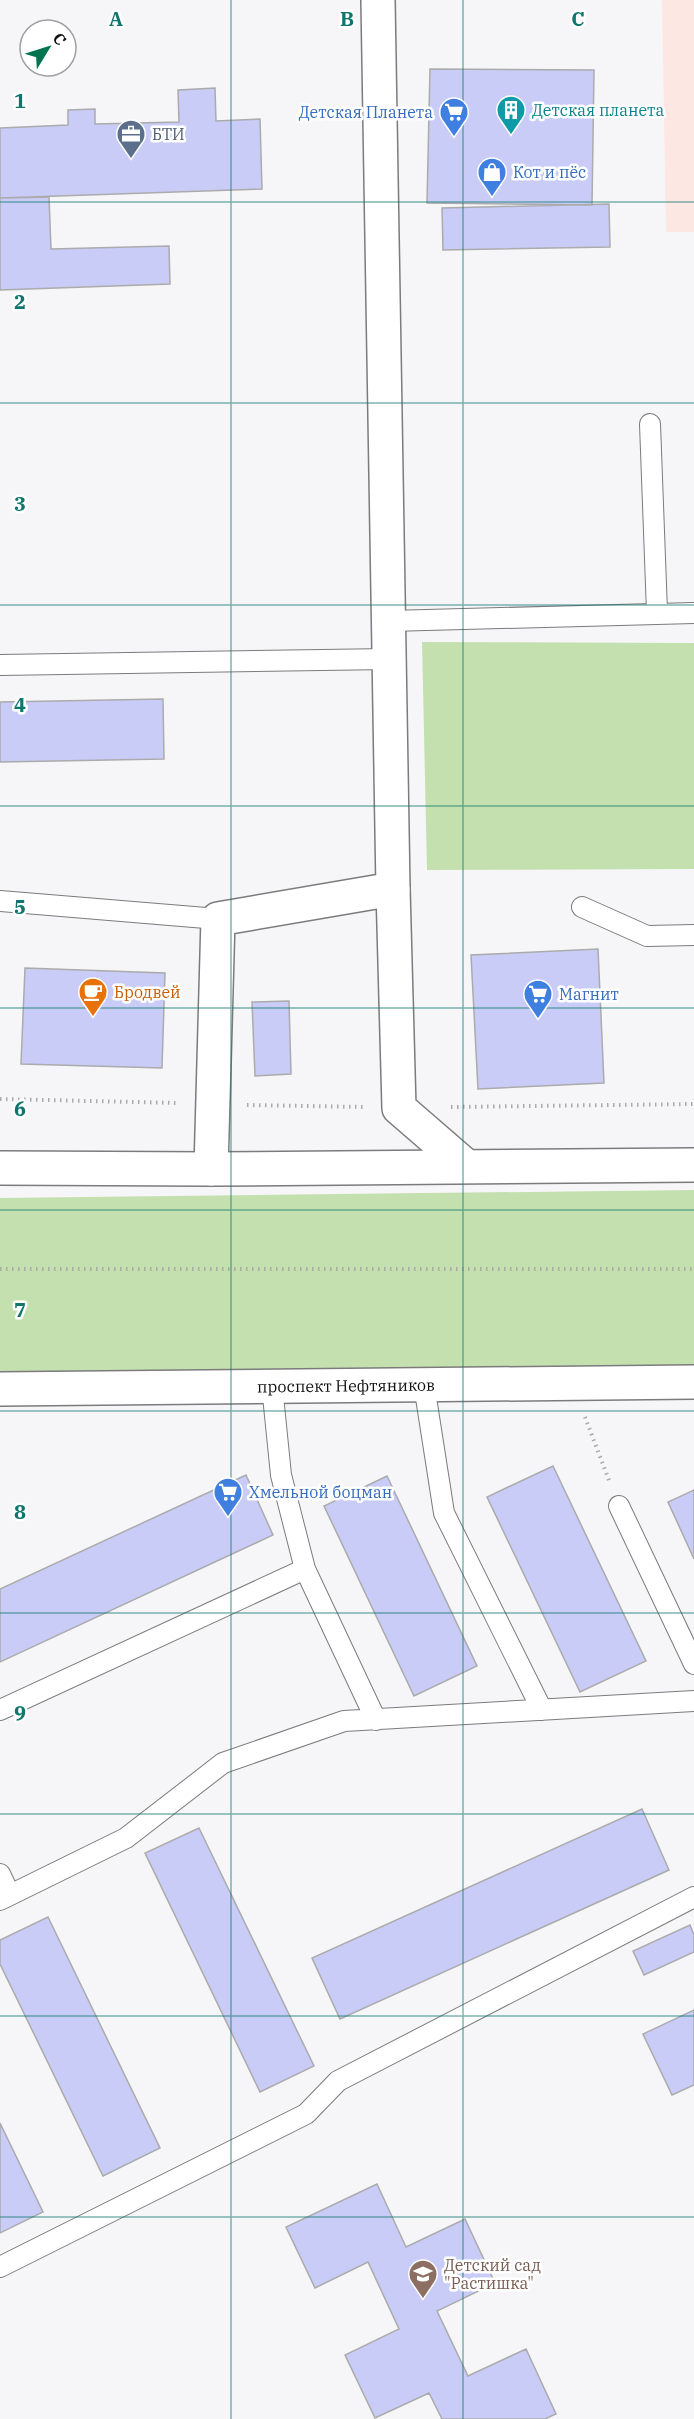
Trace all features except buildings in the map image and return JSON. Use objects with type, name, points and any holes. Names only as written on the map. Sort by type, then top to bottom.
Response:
[{"type":"street","points":[[378,0],[393,889],[399,1108],[466,1166]]},
{"type":"street","points":[[211,1169],[218,918],[393,889]]},
{"type":"street","points":[[0,1168],[211,1169],[694,1165]]},
{"type":"street","name":"проспект Нефтяников","points":[[0,1389],[694,1382]]},
{"type":"lane","points":[[650,424],[657,612]]},
{"type":"lane","points":[[388,621],[657,612],[694,613]]},
{"type":"lane","points":[[0,664],[389,659]]},
{"type":"lane","points":[[0,901],[218,918]]},
{"type":"lane","points":[[582,907],[647,936],[694,935]]},
{"type":"lane","points":[[424,1384],[444,1512],[542,1710]]},
{"type":"lane","points":[[272,1386],[281,1475],[306,1569],[376,1720]]},
{"type":"lane","points":[[618,1506],[694,1664]]},
{"type":"lane","points":[[0,1710],[306,1569]]},
{"type":"lane","points":[[0,1874],[5,1897],[126,1838],[223,1763],[344,1721],[694,1701]]},
{"type":"lane","points":[[0,2267],[306,2114],[338,2081],[694,1897]]},
{"type":"path","points":[[399,1108],[694,1104]]},
{"type":"path","points":[[0,1269],[694,1269]]},
{"type":"path","points":[[573,1383],[618,1506]]},
{"type":"shaded area","points":[[662,0],[694,0],[694,232],[666,232]]},
{"type":"green space","points":[[422,642],[694,643],[694,869],[427,870]]},
{"type":"green space","points":[[694,1190],[694,1368],[0,1373],[0,1198]]},
{"type":"place","name":"Детская планета","points":[[511,136]]},
{"type":"place","name":"Детская Планета","points":[[454,138]]},
{"type":"place","name":"БТИ","points":[[131,160]]},
{"type":"place","name":"Кот и пёс","points":[[492,198]]},
{"type":"place","name":"Бродвей","points":[[93,1018]]},
{"type":"place","name":"Магнит","points":[[538,1020]]},
{"type":"place","name":"Хмельной боцман","points":[[228,1518]]},
{"type":"place","name":"Детский сад \"Растишка\"","points":[[423,2300]]}]
